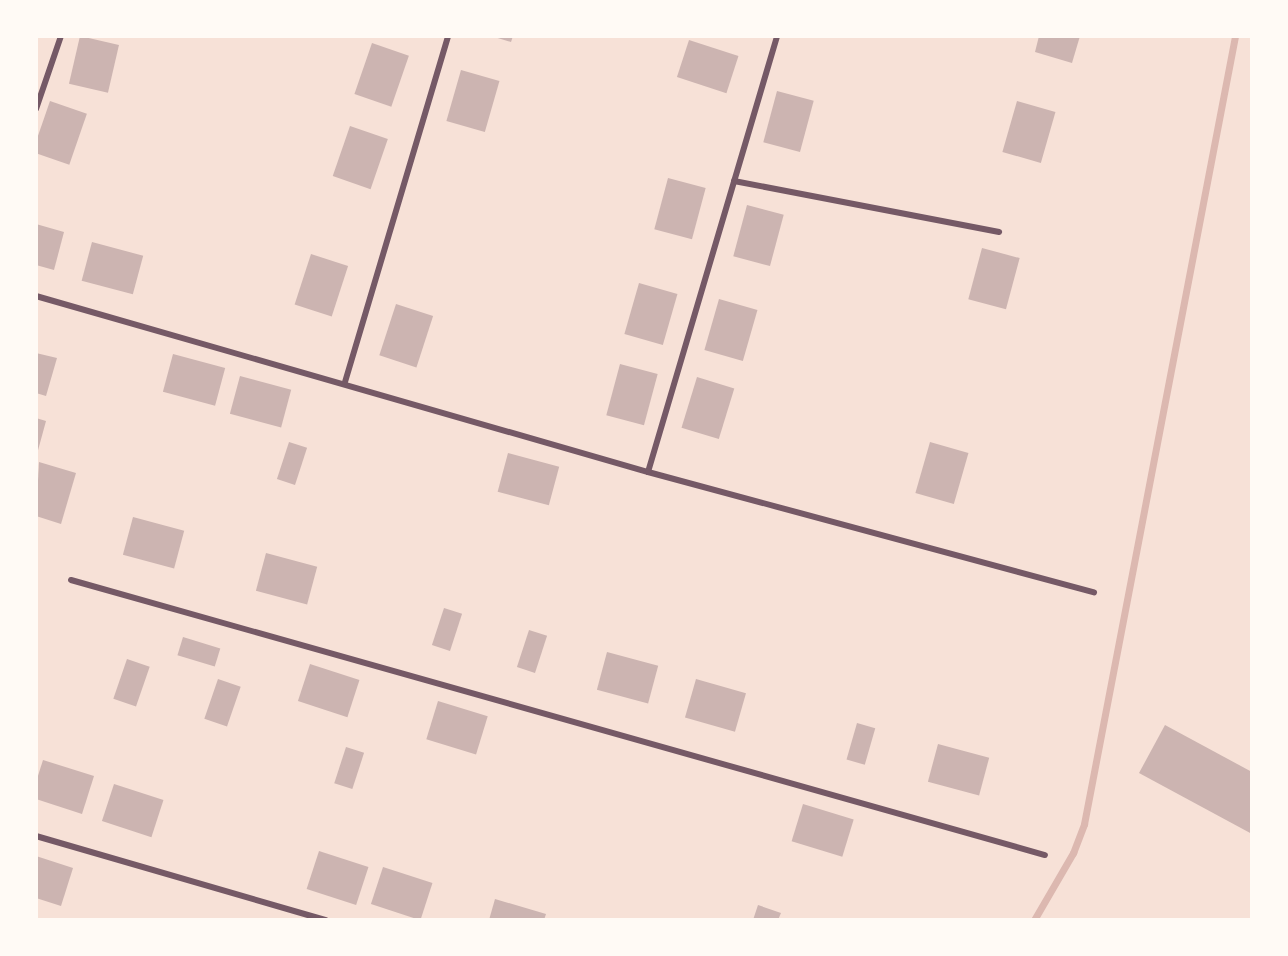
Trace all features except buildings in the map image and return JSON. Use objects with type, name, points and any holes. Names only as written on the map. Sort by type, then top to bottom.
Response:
[{"type":"street","points":[[36,109],[60,36]]},
{"type":"street","points":[[345,381],[448,36]]},
{"type":"street","points":[[648,471],[777,36]]},
{"type":"street","points":[[734,181],[999,232]]},
{"type":"street","points":[[36,296],[345,381],[648,471],[1094,592]]},
{"type":"street","points":[[71,580],[1046,855]]},
{"type":"street","points":[[36,836],[326,920]]},
{"type":"waterway","points":[[1034,920],[1073,853],[1084,824],[1235,36]]}]
